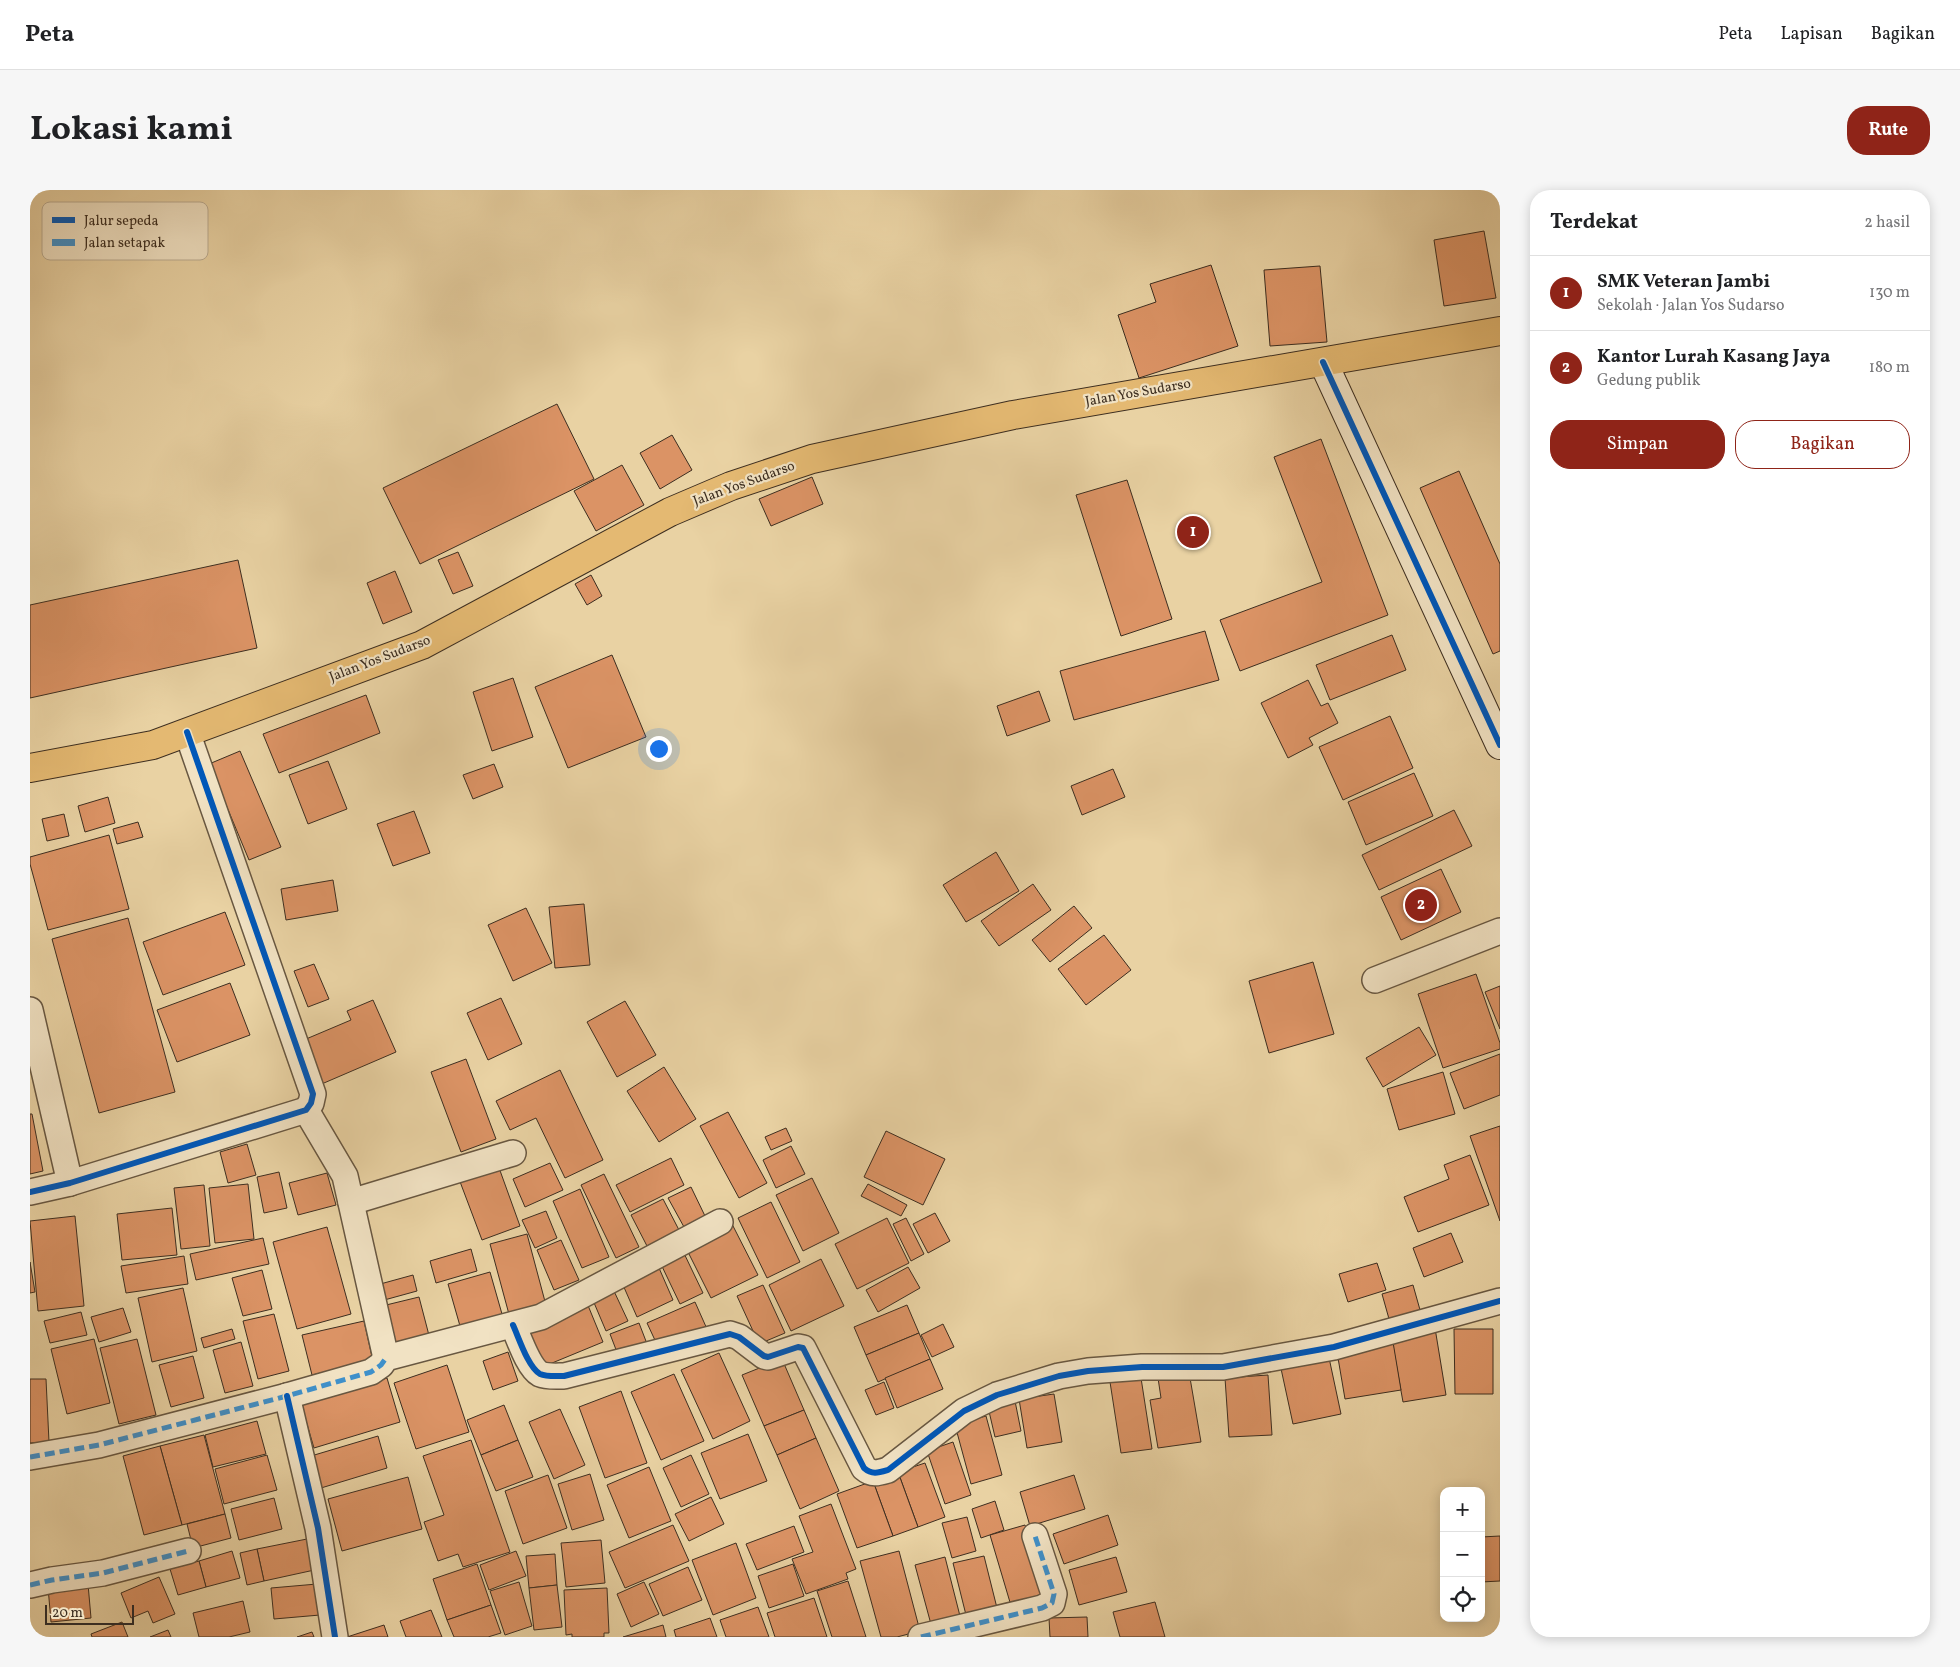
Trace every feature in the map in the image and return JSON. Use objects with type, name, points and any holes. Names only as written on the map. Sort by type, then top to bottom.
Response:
[{"type":"highway","name":"Jalan Yos Sudarso","points":[[30,768],[153,745],[422,645],[670,512],[731,486],[812,459],[1013,414],[1500,331]]},
{"type":"street","points":[[1323,362],[1500,744]]},
{"type":"street","points":[[30,1192],[70,1183],[306,1110],[311,1103],[313,1094],[186,732]]},
{"type":"street","points":[[1375,980],[1500,931]]},
{"type":"street","points":[[30,1010],[70,1183]]},
{"type":"street","points":[[306,1110],[345,1176],[386,1358]]},
{"type":"street","points":[[351,1202],[513,1153]]},
{"type":"street","points":[[30,1457],[99,1445],[287,1396],[370,1372],[381,1365],[386,1358],[541,1318],[720,1222]]},
{"type":"street","points":[[513,1325],[532,1365],[540,1373],[547,1376],[564,1376],[730,1334],[739,1337],[768,1357],[798,1347],[803,1348],[864,1468],[875,1474],[888,1470],[964,1411],[996,1395],[1059,1376],[1088,1371],[1142,1368],[1223,1367],[1334,1347],[1500,1301]]},
{"type":"street","points":[[287,1396],[318,1528],[335,1637]]},
{"type":"street","points":[[921,1637],[1042,1608],[1052,1603],[1054,1594],[1035,1536]]},
{"type":"street","points":[[30,1585],[103,1573],[188,1551]]},
{"type":"building","points":[[1484,231],[1496,298],[1444,306],[1434,240]]},
{"type":"building","points":[[1211,265],[1238,346],[1139,378],[1118,315],[1156,302],[1150,284]]},
{"type":"building","points":[[1320,266],[1327,342],[1270,346],[1264,270]]},
{"type":"building","points":[[557,404],[594,479],[420,564],[383,488]]},
{"type":"building","points":[[672,435],[692,470],[660,489],[640,453]]},
{"type":"building","points":[[1321,439],[1388,615],[1240,671],[1220,620],[1322,582],[1274,457]]},
{"type":"building","points":[[622,465],[644,505],[596,531],[574,491]]},
{"type":"building","points":[[1459,471],[1500,564],[1500,651],[1493,654],[1420,488]]},
{"type":"building","points":[[812,477],[823,504],[771,526],[759,499]]},
{"type":"building","points":[[1127,480],[1172,619],[1121,636],[1076,495]]},
{"type":"building","points":[[458,552],[473,586],[453,594],[438,560]]},
{"type":"building","points":[[238,560],[257,648],[30,698],[30,605]]},
{"type":"building","points":[[395,571],[412,612],[383,624],[367,583]]},
{"type":"building","points":[[591,575],[602,596],[587,605],[575,584]]},
{"type":"building","points":[[1205,631],[1219,680],[1074,720],[1060,671]]},
{"type":"building","points":[[1392,635],[1406,670],[1330,700],[1316,665]]},
{"type":"building","points":[[612,655],[646,737],[568,768],[535,687]]},
{"type":"building","points":[[513,678],[533,737],[492,751],[473,692]]},
{"type":"building","points":[[1308,680],[1321,706],[1328,703],[1338,723],[1309,738],[1313,745],[1288,758],[1261,703]]},
{"type":"building","points":[[1039,691],[1050,721],[1007,736],[997,706]]},
{"type":"building","points":[[366,695],[380,733],[279,773],[263,734]]},
{"type":"building","points":[[1390,716],[1413,768],[1343,800],[1319,747]]},
{"type":"building","points":[[240,751],[281,847],[249,860],[209,764]]},
{"type":"building","points":[[328,761],[347,809],[308,824],[289,775]]},
{"type":"building","points":[[494,764],[503,787],[473,799],[463,775]]},
{"type":"building","points":[[1113,769],[1125,797],[1082,815],[1071,786]]},
{"type":"building","points":[[1414,773],[1433,816],[1366,845],[1348,802]]},
{"type":"building","points":[[108,797],[115,823],[85,832],[78,806]]},
{"type":"building","points":[[1454,810],[1472,846],[1379,890],[1362,855]]},
{"type":"building","points":[[414,811],[430,853],[393,866],[377,824]]},
{"type":"building","points":[[64,814],[69,836],[47,841],[42,819]]},
{"type":"building","points":[[138,822],[143,837],[117,844],[113,829]]},
{"type":"building","points":[[109,835],[129,909],[48,930],[30,864],[30,857]]},
{"type":"building","points":[[996,852],[1019,891],[966,922],[943,885]]},
{"type":"building","points":[[1441,869],[1461,912],[1401,940],[1381,897]]},
{"type":"building","points":[[333,880],[338,911],[286,920],[281,889]]},
{"type":"building","points":[[1033,884],[1051,910],[999,946],[981,921]]},
{"type":"building","points":[[584,904],[590,965],[555,968],[549,907]]},
{"type":"building","points":[[1074,906],[1092,928],[1050,962],[1032,940]]},
{"type":"building","points":[[526,908],[552,963],[513,981],[488,925]]},
{"type":"building","points":[[225,912],[245,965],[163,995],[143,942]]},
{"type":"building","points":[[128,918],[175,1092],[99,1113],[52,939]]},
{"type":"building","points":[[1104,935],[1131,970],[1086,1005],[1058,969]]},
{"type":"building","points":[[1313,962],[1334,1034],[1269,1053],[1249,981]]},
{"type":"building","points":[[314,964],[329,999],[308,1007],[294,971]]},
{"type":"building","points":[[1476,974],[1500,1043],[1500,1049],[1443,1068],[1418,994]]},
{"type":"building","points":[[230,983],[250,1035],[177,1062],[157,1010]]},
{"type":"building","points":[[1500,986],[1500,1029],[1485,992]]},
{"type":"building","points":[[501,998],[522,1044],[488,1060],[467,1013]]},
{"type":"building","points":[[373,1000],[396,1052],[317,1086],[299,1042],[351,1020],[347,1011]]},
{"type":"building","points":[[625,1001],[656,1055],[617,1077],[587,1022]]},
{"type":"building","points":[[1419,1027],[1436,1055],[1383,1087],[1366,1058]]},
{"type":"building","points":[[1500,1054],[1500,1095],[1464,1109],[1450,1073]]},
{"type":"building","points":[[466,1059],[496,1139],[461,1152],[431,1072]]},
{"type":"building","points":[[664,1067],[696,1119],[659,1142],[627,1091]]},
{"type":"building","points":[[560,1070],[603,1160],[565,1178],[536,1118],[510,1130],[496,1101]]},
{"type":"building","points":[[1443,1072],[1455,1114],[1399,1130],[1387,1089]]},
{"type":"building","points":[[728,1112],[767,1183],[739,1198],[700,1126]]},
{"type":"building","points":[[30,1114],[32,1114],[43,1171],[30,1174]]},
{"type":"building","points":[[1500,1126],[1500,1221],[1470,1136]]},
{"type":"building","points":[[786,1128],[792,1141],[771,1150],[765,1137]]},
{"type":"building","points":[[886,1131],[945,1159],[923,1205],[864,1177]]},
{"type":"building","points":[[247,1144],[256,1175],[228,1183],[220,1152]]},
{"type":"building","points":[[791,1146],[805,1174],[776,1188],[763,1160]]},
{"type":"building","points":[[1470,1155],[1489,1205],[1418,1232],[1404,1197],[1449,1179],[1444,1165]]},
{"type":"building","points":[[671,1158],[684,1185],[630,1212],[616,1185]]},
{"type":"building","points":[[550,1163],[563,1190],[525,1207],[513,1179]]},
{"type":"building","points":[[498,1165],[520,1226],[482,1240],[459,1179]]},
{"type":"building","points":[[279,1172],[287,1208],[264,1213],[257,1177]]},
{"type":"building","points":[[327,1173],[336,1205],[298,1215],[289,1183]]},
{"type":"building","points":[[604,1174],[639,1247],[616,1258],[581,1185]]},
{"type":"building","points":[[812,1178],[839,1233],[803,1251],[776,1195]]},
{"type":"building","points":[[248,1184],[254,1239],[215,1243],[209,1188]]},
{"type":"building","points":[[868,1184],[907,1205],[901,1216],[861,1196]]},
{"type":"building","points":[[204,1185],[210,1246],[181,1249],[174,1188]]},
{"type":"building","points":[[691,1187],[705,1216],[684,1227],[668,1198]]},
{"type":"building","points":[[580,1189],[609,1257],[582,1268],[553,1201]]},
{"type":"building","points":[[663,1199],[679,1230],[647,1246],[631,1215]]},
{"type":"building","points":[[771,1202],[800,1262],[767,1278],[738,1218]]},
{"type":"building","points":[[172,1208],[177,1255],[122,1260],[117,1214]]},
{"type":"building","points":[[546,1211],[557,1238],[535,1248],[522,1220]]},
{"type":"building","points":[[935,1213],[950,1241],[928,1253],[913,1224]]},
{"type":"building","points":[[75,1216],[84,1306],[38,1311],[30,1221]]},
{"type":"building","points":[[887,1218],[909,1263],[857,1289],[835,1244]]},
{"type":"building","points":[[906,1218],[924,1254],[911,1261],[893,1224]]},
{"type":"building","points":[[732,1224],[758,1275],[711,1298],[686,1248]]},
{"type":"building","points":[[327,1227],[351,1314],[297,1329],[273,1242]]},
{"type":"building","points":[[1451,1233],[1463,1262],[1424,1277],[1413,1248]]},
{"type":"building","points":[[527,1234],[547,1309],[510,1318],[490,1244]]},
{"type":"building","points":[[263,1238],[269,1264],[196,1280],[190,1254]]},
{"type":"building","points":[[561,1240],[579,1280],[554,1290],[537,1250]]},
{"type":"building","points":[[681,1247],[703,1293],[680,1304],[658,1258]]},
{"type":"building","points":[[471,1249],[477,1271],[436,1283],[430,1261]]},
{"type":"building","points":[[184,1256],[188,1284],[126,1293],[121,1266]]},
{"type":"building","points":[[821,1259],[844,1306],[791,1331],[769,1285]]},
{"type":"building","points":[[30,1262],[35,1292],[30,1293]]},
{"type":"building","points":[[1377,1263],[1386,1290],[1348,1302],[1339,1274]]},
{"type":"building","points":[[908,1267],[920,1288],[878,1312],[866,1290]]},
{"type":"building","points":[[659,1268],[673,1300],[637,1317],[623,1285]]},
{"type":"building","points":[[262,1270],[272,1309],[243,1316],[232,1278]]},
{"type":"building","points":[[490,1272],[504,1321],[462,1333],[448,1284]]},
{"type":"building","points":[[413,1275],[417,1291],[377,1302],[373,1286]]},
{"type":"building","points":[[763,1285],[785,1333],[759,1344],[737,1296]]},
{"type":"building","points":[[1413,1285],[1422,1317],[1391,1326],[1382,1294]]},
{"type":"building","points":[[183,1288],[197,1351],[152,1362],[138,1298]]},
{"type":"building","points":[[613,1289],[628,1321],[606,1331],[592,1298]]},
{"type":"building","points":[[419,1297],[431,1343],[394,1352],[382,1306]]},
{"type":"building","points":[[695,1302],[707,1329],[660,1351],[647,1323]]},
{"type":"building","points":[[587,1303],[603,1342],[540,1368],[524,1328]]},
{"type":"building","points":[[907,1305],[919,1333],[866,1355],[854,1327]]},
{"type":"building","points":[[123,1308],[131,1332],[99,1342],[91,1317]]},
{"type":"building","points":[[81,1312],[87,1335],[50,1343],[44,1321]]},
{"type":"building","points":[[274,1314],[289,1371],[258,1379],[243,1321]]},
{"type":"building","points":[[364,1321],[373,1361],[312,1375],[302,1335]]},
{"type":"building","points":[[639,1323],[649,1349],[620,1360],[610,1334]]},
{"type":"building","points":[[943,1324],[954,1347],[932,1357],[921,1335]]},
{"type":"building","points":[[1435,1328],[1446,1395],[1403,1402],[1391,1335]]},
{"type":"building","points":[[232,1329],[235,1339],[204,1348],[201,1338]]},
{"type":"building","points":[[1454,1329],[1493,1329],[1493,1394],[1455,1394]]},
{"type":"building","points":[[919,1333],[930,1359],[878,1382],[866,1355]]},
{"type":"building","points":[[94,1339],[110,1403],[67,1414],[51,1349]]},
{"type":"building","points":[[137,1339],[156,1415],[119,1424],[100,1348]]},
{"type":"building","points":[[241,1342],[253,1386],[225,1393],[213,1350]]},
{"type":"building","points":[[1393,1342],[1401,1390],[1345,1399],[1337,1352]]},
{"type":"building","points":[[508,1352],[518,1381],[493,1390],[483,1361]]},
{"type":"building","points":[[719,1353],[750,1421],[713,1439],[681,1370]]},
{"type":"building","points":[[1328,1353],[1341,1414],[1293,1424],[1280,1364]]},
{"type":"building","points":[[193,1356],[204,1398],[171,1407],[159,1365]]},
{"type":"building","points":[[782,1359],[804,1410],[764,1426],[742,1375]]},
{"type":"building","points":[[930,1359],[943,1389],[897,1408],[885,1378]]},
{"type":"building","points":[[447,1365],[469,1432],[416,1449],[394,1383]]},
{"type":"building","points":[[1189,1372],[1201,1442],[1158,1448],[1150,1400],[1161,1398],[1158,1378]]},
{"type":"building","points":[[674,1374],[704,1441],[661,1460],[631,1392]]},
{"type":"building","points":[[1268,1375],[1272,1435],[1229,1437],[1225,1378]]},
{"type":"building","points":[[387,1378],[400,1422],[314,1448],[301,1404]]},
{"type":"building","points":[[1141,1378],[1152,1449],[1121,1453],[1110,1382]]},
{"type":"building","points":[[30,1379],[46,1379],[49,1442],[30,1443]]},
{"type":"building","points":[[884,1382],[894,1408],[876,1415],[865,1390]]},
{"type":"building","points":[[621,1391],[647,1463],[605,1478],[579,1407]]},
{"type":"building","points":[[1054,1394],[1062,1442],[1027,1448],[1019,1399]]},
{"type":"building","points":[[1015,1401],[1021,1431],[995,1437],[988,1407]]},
{"type":"building","points":[[504,1405],[518,1440],[481,1455],[467,1420]]},
{"type":"building","points":[[560,1409],[585,1465],[554,1479],[529,1422]]},
{"type":"building","points":[[804,1410],[816,1438],[777,1455],[764,1426]]},
{"type":"building","points":[[986,1416],[1002,1475],[971,1484],[955,1425]]},
{"type":"building","points":[[257,1421],[266,1454],[213,1467],[205,1435]]},
{"type":"building","points":[[748,1434],[767,1481],[720,1499],[701,1453]]},
{"type":"building","points":[[204,1435],[225,1514],[182,1525],[160,1446]]},
{"type":"building","points":[[378,1436],[387,1468],[321,1488],[311,1456]]},
{"type":"building","points":[[816,1438],[839,1491],[800,1509],[777,1455]]},
{"type":"building","points":[[471,1440],[510,1552],[463,1567],[458,1554],[438,1561],[424,1522],[444,1515],[423,1456]]},
{"type":"building","points":[[518,1440],[533,1477],[496,1491],[481,1455]]},
{"type":"building","points":[[953,1442],[971,1495],[945,1504],[927,1451]]},
{"type":"building","points":[[160,1446],[182,1525],[144,1535],[123,1456]]},
{"type":"building","points":[[267,1455],[277,1490],[224,1504],[215,1469]]},
{"type":"building","points":[[691,1455],[709,1494],[681,1507],[663,1468]]},
{"type":"building","points":[[925,1463],[945,1517],[918,1527],[898,1472]]},
{"type":"building","points":[[649,1467],[671,1521],[629,1538],[607,1485]]},
{"type":"building","points":[[898,1472],[918,1527],[893,1536],[873,1481]]},
{"type":"building","points":[[590,1474],[604,1520],[572,1530],[558,1484]]},
{"type":"building","points":[[548,1475],[567,1528],[523,1544],[505,1491]]},
{"type":"building","points":[[1074,1475],[1085,1509],[1030,1526],[1020,1492]]},
{"type":"building","points":[[408,1477],[422,1529],[342,1551],[328,1499]]},
{"type":"building","points":[[873,1481],[893,1536],[857,1548],[837,1494]]},
{"type":"building","points":[[711,1497],[724,1524],[689,1541],[675,1514]]},
{"type":"building","points":[[274,1498],[282,1529],[239,1540],[231,1509]]},
{"type":"building","points":[[995,1501],[1004,1530],[981,1538],[972,1509]]},
{"type":"building","points":[[831,1504],[856,1569],[846,1573],[848,1579],[806,1594],[792,1559],[813,1552],[799,1516]]},
{"type":"building","points":[[225,1514],[231,1538],[193,1548],[187,1524]]},
{"type":"building","points":[[1108,1515],[1118,1545],[1064,1564],[1053,1534]]},
{"type":"building","points":[[967,1517],[976,1551],[952,1558],[942,1523]]},
{"type":"building","points":[[673,1525],[689,1561],[625,1588],[609,1552]]},
{"type":"building","points":[[1025,1525],[1047,1599],[1012,1609],[990,1535]]},
{"type":"building","points":[[794,1526],[804,1552],[757,1570],[746,1544]]},
{"type":"building","points":[[1500,1536],[1500,1581],[1485,1582],[1485,1537]]},
{"type":"building","points":[[312,1538],[319,1569],[264,1581],[257,1549]]},
{"type":"building","points":[[601,1540],[605,1583],[566,1587],[561,1543]]},
{"type":"building","points":[[736,1543],[756,1598],[713,1615],[692,1560]]},
{"type":"building","points":[[257,1549],[264,1581],[247,1585],[240,1553]]},
{"type":"building","points":[[232,1551],[240,1578],[206,1587],[199,1561]]},
{"type":"building","points":[[516,1551],[526,1576],[489,1590],[480,1565]]},
{"type":"building","points":[[899,1551],[920,1631],[897,1637],[881,1637],[860,1561]]},
{"type":"building","points":[[555,1554],[557,1585],[529,1588],[526,1556]]},
{"type":"building","points":[[984,1556],[998,1612],[967,1619],[953,1563]]},
{"type":"building","points":[[945,1557],[961,1620],[932,1628],[915,1565]]},
{"type":"building","points":[[1116,1557],[1127,1592],[1079,1605],[1069,1570]]},
{"type":"building","points":[[199,1561],[206,1587],[178,1595],[170,1569]]},
{"type":"building","points":[[477,1564],[491,1605],[447,1620],[433,1579]]},
{"type":"building","points":[[793,1564],[804,1596],[769,1608],[758,1576]]},
{"type":"building","points":[[688,1567],[702,1600],[663,1616],[649,1584]]},
{"type":"building","points":[[159,1577],[175,1614],[153,1623],[148,1611],[131,1618],[121,1593]]},
{"type":"building","points":[[848,1581],[866,1637],[832,1637],[817,1591]]},
{"type":"building","points":[[519,1582],[532,1626],[505,1635],[490,1591]]},
{"type":"building","points":[[644,1582],[659,1614],[631,1627],[617,1594]]},
{"type":"building","points":[[88,1584],[91,1618],[51,1622],[48,1587]]},
{"type":"building","points":[[317,1584],[320,1615],[274,1619],[271,1588]]},
{"type":"building","points":[[557,1585],[562,1627],[534,1630],[529,1588]]},
{"type":"building","points":[[607,1588],[609,1633],[604,1633],[604,1637],[572,1637],[572,1634],[566,1635],[564,1590]]},
{"type":"building","points":[[814,1598],[827,1637],[775,1637],[767,1613]]},
{"type":"building","points":[[243,1601],[250,1632],[229,1637],[199,1637],[193,1613]]},
{"type":"building","points":[[1155,1602],[1165,1637],[1120,1637],[1113,1612]]},
{"type":"building","points":[[491,1605],[501,1633],[488,1637],[454,1637],[447,1620]]},
{"type":"building","points":[[758,1607],[769,1637],[726,1637],[720,1620]]},
{"type":"building","points":[[431,1610],[442,1637],[406,1637],[400,1621]]},
{"type":"building","points":[[1087,1617],[1088,1637],[1050,1637],[1049,1618]]},
{"type":"building","points":[[710,1618],[717,1637],[676,1637],[674,1630]]},
{"type":"building","points":[[122,1622],[128,1637],[92,1637],[91,1634]]},
{"type":"building","points":[[384,1625],[388,1637],[347,1637]]},
{"type":"building","points":[[663,1625],[666,1637],[623,1637]]},
{"type":"building","points":[[168,1630],[171,1637],[150,1637]]},
{"type":"building","points":[[312,1632],[314,1637],[297,1637]]},
{"type":"marked path","points":[[30,1457],[99,1445],[287,1396],[371,1372],[381,1365],[386,1358]]},
{"type":"marked path","points":[[921,1637],[1042,1608],[1052,1603],[1054,1594],[1035,1536]]},
{"type":"marked path","points":[[30,1585],[103,1573],[188,1551]]},
{"type":"cycle path","points":[[1323,362],[1500,745]]},
{"type":"cycle path","points":[[30,1192],[70,1183],[306,1110],[311,1103],[313,1094],[187,732]]},
{"type":"cycle path","points":[[513,1325],[524,1352],[532,1365],[540,1374],[549,1376],[564,1376],[730,1334],[739,1337],[768,1357],[798,1347],[803,1348],[864,1468],[875,1473],[888,1470],[964,1411],[997,1395],[1059,1376],[1088,1371],[1142,1367],[1223,1367],[1334,1347],[1500,1301]]},
{"type":"cycle path","points":[[287,1396],[318,1528],[335,1637]]},
{"type":"place","name":"SMK Veteran Jambi","points":[[1193,532]]},
{"type":"place","name":"Kantor Lurah Kasang Jaya","points":[[1421,905]]}]
